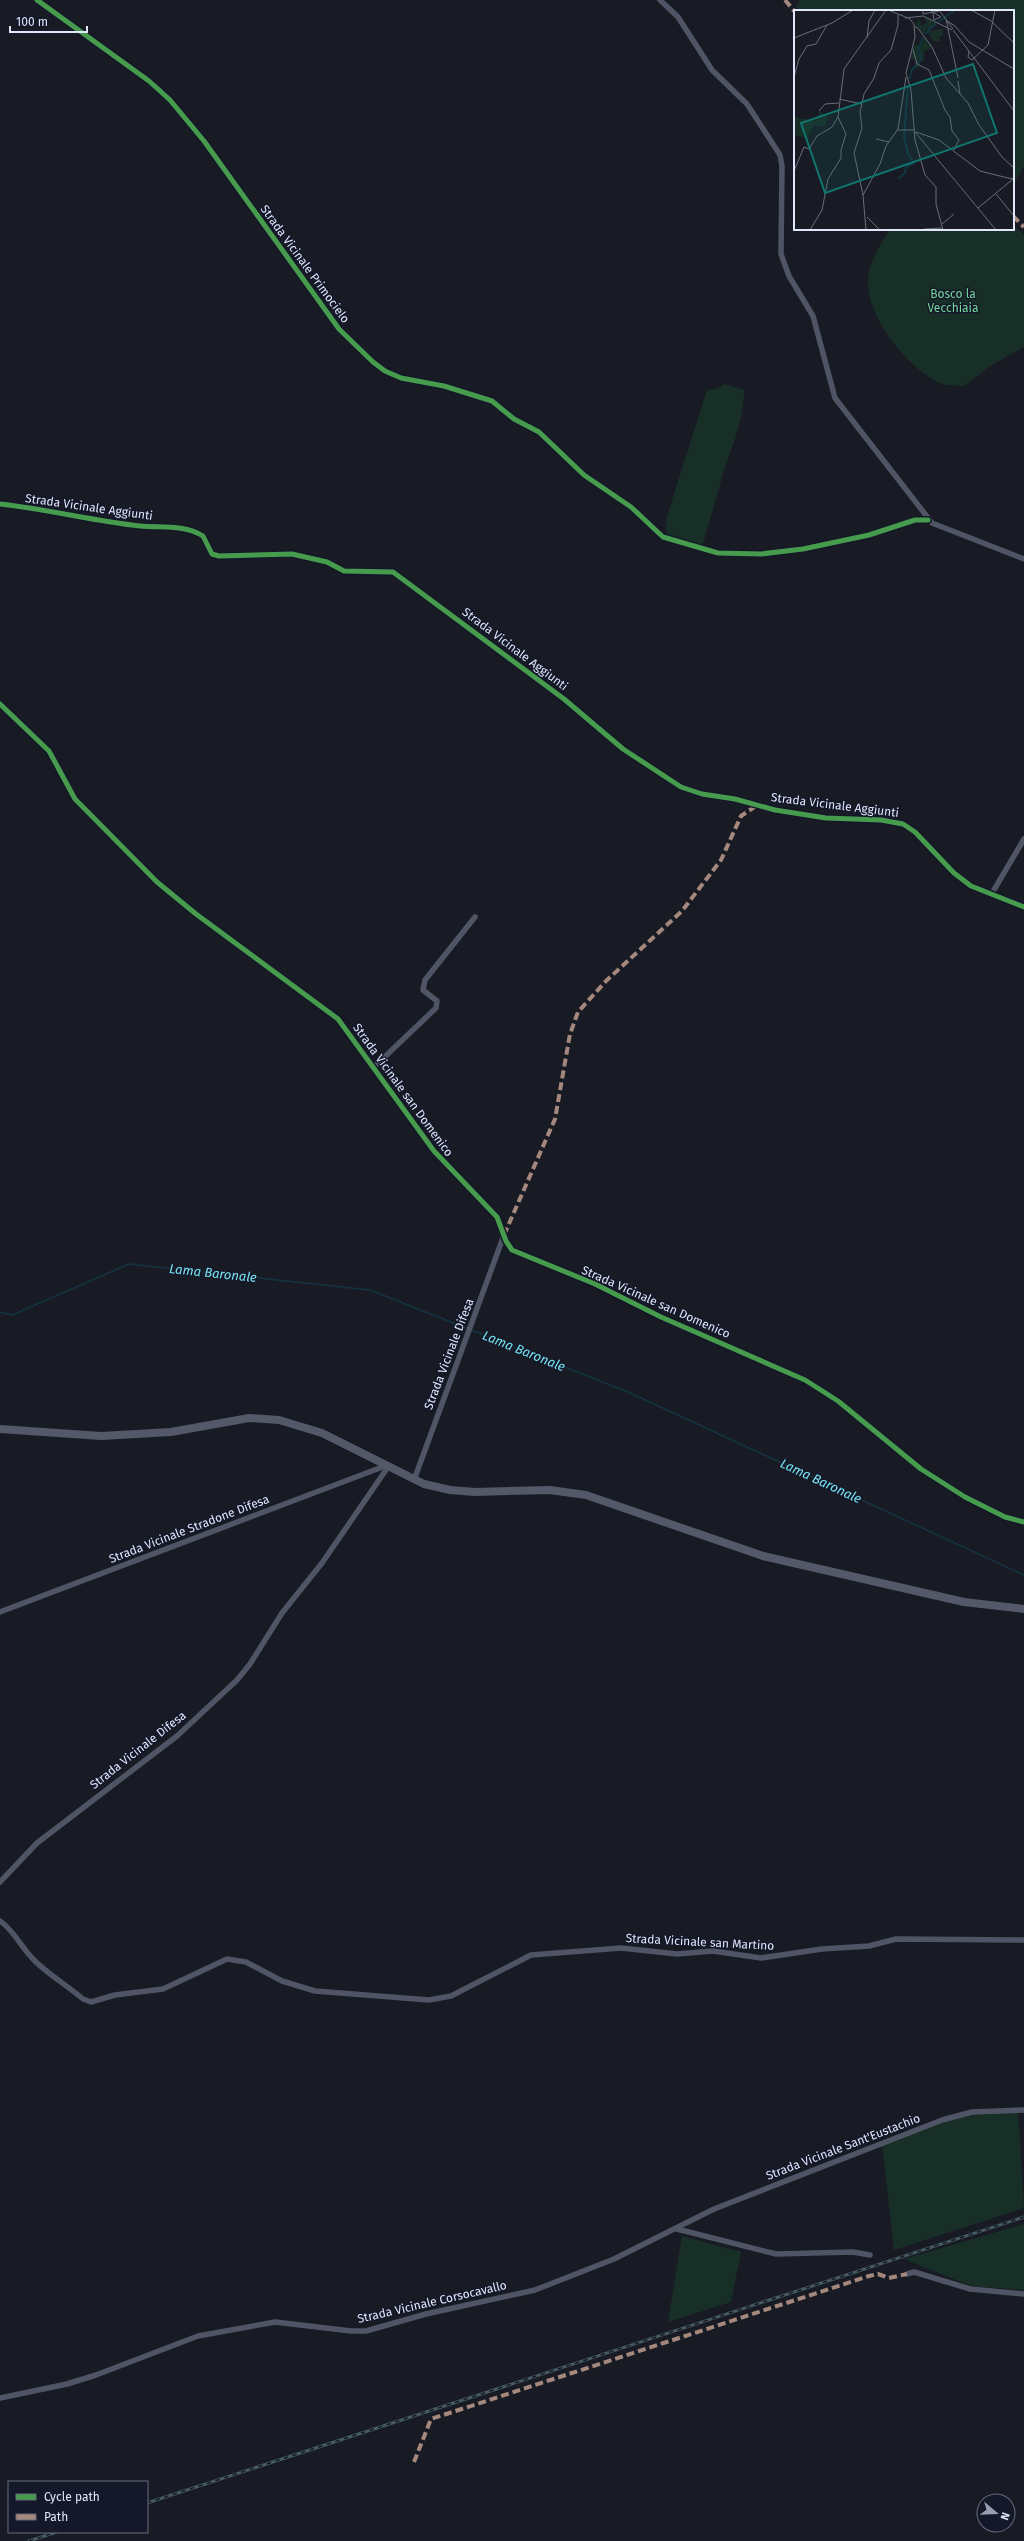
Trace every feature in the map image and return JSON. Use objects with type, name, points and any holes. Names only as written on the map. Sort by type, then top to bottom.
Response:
[{"type":"main road","points":[[0,1429],[101,1436],[140,1435],[237,1420],[269,1419],[311,1428],[414,1480],[450,1490],[474,1492],[550,1490],[586,1495],[763,1556],[964,1602],[1024,1609]]},
{"type":"street","name":"Strada Vicinale Primocielo","points":[[37,0],[149,81],[170,100],[204,141],[339,329],[373,362],[385,371],[401,378],[444,386],[492,401],[513,418],[540,432],[584,475],[630,507],[663,537],[718,553],[761,554],[803,550],[869,535],[915,520],[928,520]]},
{"type":"street","points":[[660,0],[678,17],[712,70],[746,104],[780,155],[782,166],[781,254],[789,276],[813,316],[833,394],[928,520],[943,529],[1024,560]]},
{"type":"street","name":"Strada Vicinale Aggiunti","points":[[0,504],[55,511],[139,526],[186,528],[203,536],[212,554],[219,556],[292,554],[327,562],[344,571],[393,572],[558,694],[623,749],[681,787],[702,794],[735,799],[775,810],[834,819],[881,820],[903,824],[915,832],[958,877],[971,886],[1024,907]]},
{"type":"street","name":"Strada Vicinale san Domenico","points":[[0,704],[44,745],[54,758],[75,799],[132,859],[196,914],[331,1011],[434,1151],[497,1217],[508,1246],[517,1253],[594,1284],[661,1317],[805,1380],[838,1401],[921,1468],[965,1497],[1005,1517],[1024,1522]]},
{"type":"street","points":[[991,895],[1024,839]]},
{"type":"street","points":[[373,1068],[436,1008],[437,1001],[423,990],[424,980],[475,916]]},
{"type":"street","name":"Strada Vicinale Difesa","points":[[414,1480],[504,1235]]},
{"type":"street","name":"Strada Vicinale Difesa","points":[[0,1882],[37,1843],[177,1736],[237,1680],[250,1664],[282,1613],[322,1563],[387,1466]]},
{"type":"street","name":"Strada Vicinale Stradone Difesa","points":[[0,1612],[387,1466]]},
{"type":"street","name":"Strada Vicinale san Martino","points":[[0,1921],[8,1928],[25,1951],[40,1966],[83,1999],[91,2002],[126,1993],[163,1989],[227,1959],[246,1962],[282,1981],[315,1991],[429,2000],[451,1996],[531,1955],[539,1953],[596,1952],[621,1948],[677,1954],[713,1951],[761,1958],[822,1949],[869,1946],[896,1939],[1024,1940]]},
{"type":"street","name":"Strada Vicinale Sant'Eustachio","points":[[677,2229],[714,2209],[942,2120],[977,2111],[1024,2110]]},
{"type":"street","points":[[677,2229],[776,2254],[853,2252],[870,2255]]},
{"type":"street","name":"Strada Vicinale Corsocavallo","points":[[0,2398],[89,2378],[198,2336],[275,2322],[351,2331],[366,2331],[426,2314],[535,2290],[614,2259],[677,2229]]},
{"type":"street","points":[[907,2274],[914,2272],[970,2289],[1024,2294]]},
{"type":"green space","points":[[800,0],[1024,0],[1024,166],[1014,184],[1014,10],[798,10],[796,6]]},
{"type":"green space","name":"Bosco la Vecchiaia","points":[[1014,226],[1024,235],[1024,347],[990,366],[964,386],[942,384],[927,376],[902,353],[881,324],[874,309],[869,293],[868,279],[870,267],[889,230],[1014,230]]},
{"type":"green space","points":[[724,384],[744,390],[742,414],[718,489],[702,547],[667,537],[666,519],[707,390],[717,389]]},
{"type":"green space","points":[[1018,2110],[1024,2208],[894,2250],[882,2143],[972,2112]]},
{"type":"green space","points":[[1024,2224],[1024,2290],[971,2286],[904,2259]]},
{"type":"green space","points":[[682,2236],[741,2252],[731,2302],[668,2322]]},
{"type":"waterway","name":"Lama Baronale","points":[[0,1312],[12,1315],[129,1264],[370,1290],[628,1392],[1024,1575]]},
{"type":"railway","points":[[148,2503],[1024,2217]]},
{"type":"railway","points":[[29,2541],[54,2533]]},
{"type":"marked path","points":[[785,0],[794,11]]},
{"type":"marked path","points":[[1014,217],[1024,227]]},
{"type":"marked path","points":[[504,1235],[555,1119],[570,1034],[578,1012],[606,981],[682,911],[721,860],[741,816],[756,806]]},
{"type":"marked path","points":[[414,2462],[431,2419],[869,2276],[878,2274],[889,2278],[907,2274]]},
{"type":"cycle path","points":[[37,0],[149,81],[170,100],[204,141],[339,329],[373,362],[385,371],[401,378],[444,386],[492,401],[514,419],[539,432],[584,475],[631,507],[663,537],[718,553],[761,554],[803,549],[869,535],[915,520],[928,520]]},
{"type":"cycle path","points":[[0,504],[122,524],[180,528],[196,532],[203,536],[212,554],[219,556],[292,554],[327,562],[344,571],[393,572],[564,699],[623,749],[681,787],[702,794],[735,799],[775,810],[826,818],[881,820],[903,824],[915,832],[954,873],[971,886],[1024,907]]},
{"type":"cycle path","points":[[0,704],[49,751],[75,799],[157,882],[196,914],[338,1019],[434,1151],[497,1217],[506,1241],[512,1250],[595,1284],[661,1317],[805,1380],[838,1401],[921,1469],[965,1497],[1005,1517],[1024,1522]]}]
